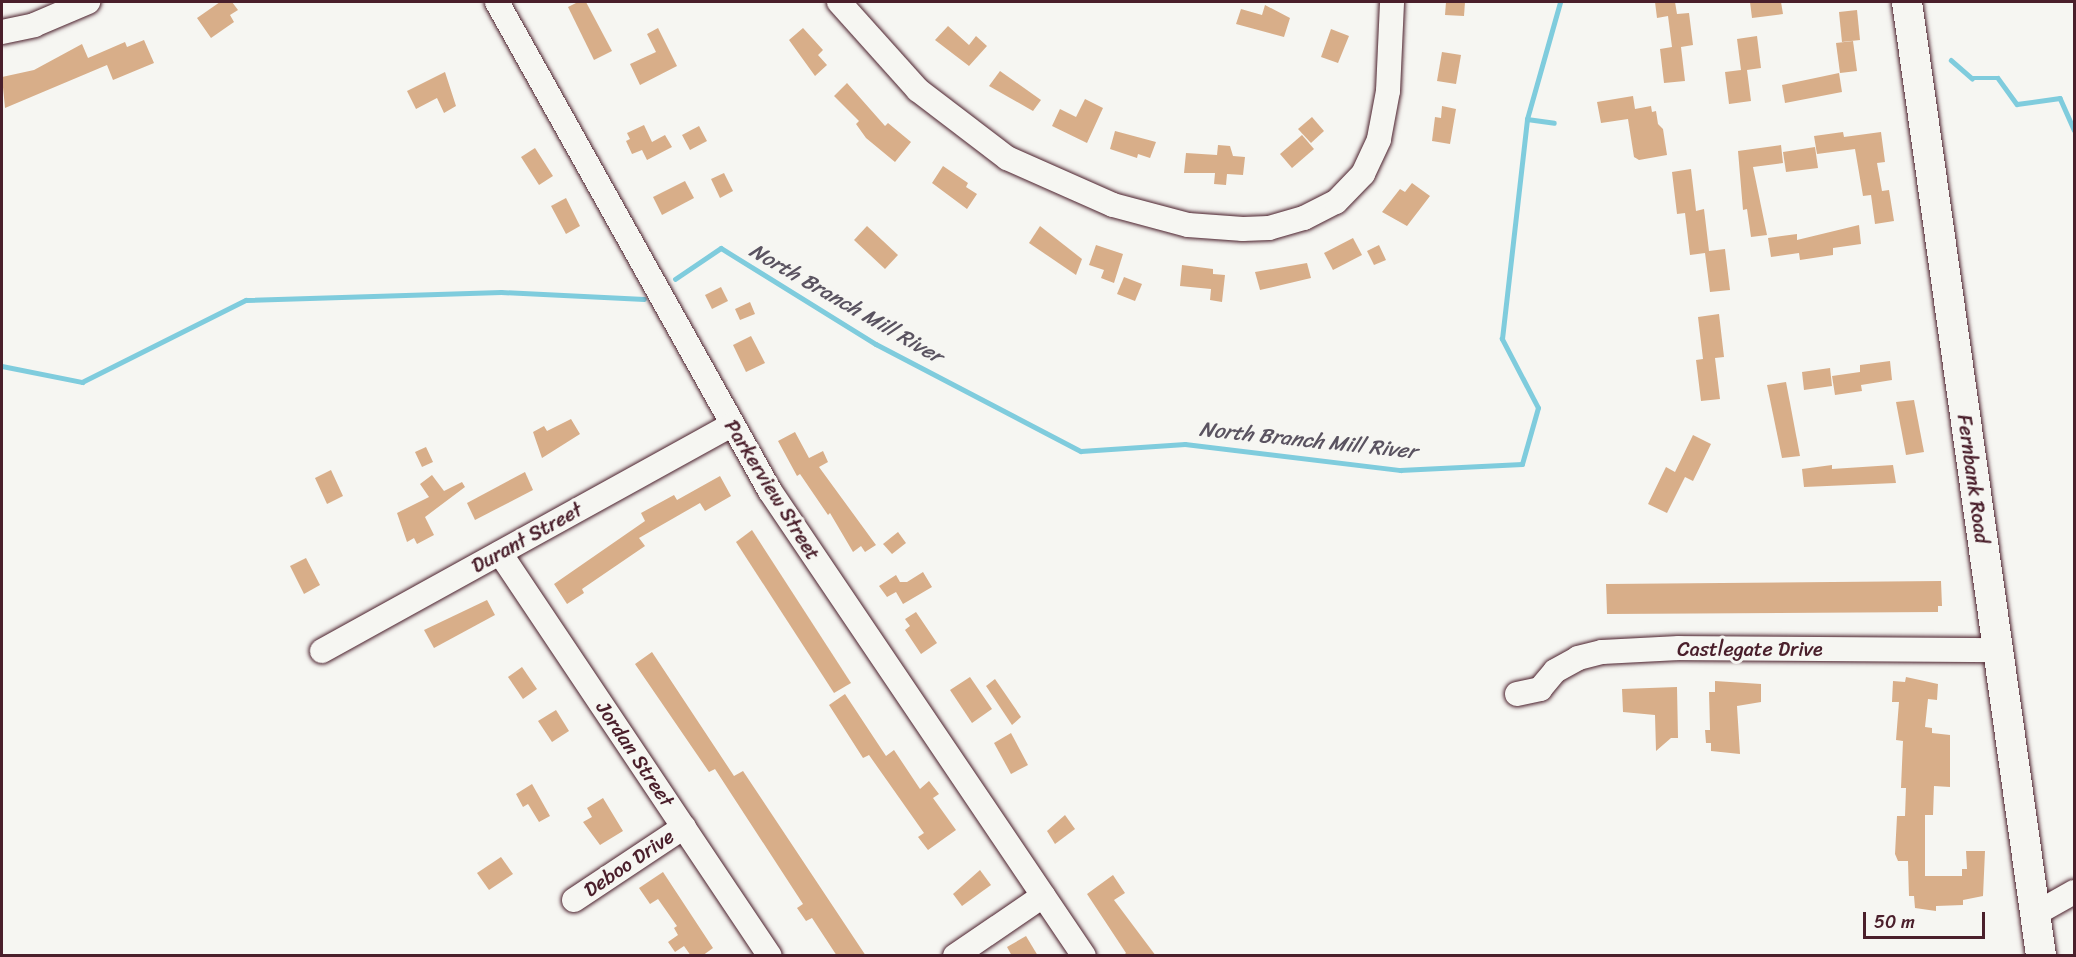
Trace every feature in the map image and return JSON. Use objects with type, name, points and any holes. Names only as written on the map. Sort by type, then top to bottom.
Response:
[{"type":"main road","name":"Fernbank Road","points":[[1907,2],[2041,956]]},
{"type":"street","points":[[2,32],[34,25],[88,2]]},
{"type":"street","name":"Parkerview Street","points":[[497,2],[732,425],[794,528],[1084,956]]},
{"type":"street","points":[[839,2],[918,90],[1007,158],[1113,205],[1188,225],[1243,229],[1269,228],[1304,218],[1336,202],[1364,174],[1379,139],[1388,91],[1392,2]]},
{"type":"street","name":"Durant Street","points":[[322,651],[732,425]]},
{"type":"street","name":"Jordan Street","points":[[500,553],[770,956]]},
{"type":"street","name":"Castlegate Drive","points":[[1517,694],[1540,688],[1555,671],[1578,658],[1602,652],[1679,648],[1997,650]]},
{"type":"street","name":"Deboo Drive","points":[[574,900],[684,827]]},
{"type":"street","points":[[2035,914],[2074,892]]},
{"type":"street","points":[[955,956],[1044,896]]},
{"type":"building","points":[[220,2],[232,2],[238,10],[230,15],[234,22],[211,38],[197,18]]},
{"type":"building","points":[[578,2],[586,2],[612,51],[594,60],[568,7]]},
{"type":"building","points":[[1446,2],[1465,2],[1464,16],[1445,15]]},
{"type":"building","points":[[1655,2],[1675,2],[1677,14],[1689,13],[1693,45],[1681,47],[1685,81],[1664,83],[1660,49],[1672,47],[1668,16],[1657,18]]},
{"type":"building","points":[[1750,2],[1781,2],[1783,14],[1752,18]]},
{"type":"building","points":[[1265,5],[1290,18],[1284,37],[1236,24],[1241,9],[1262,15]]},
{"type":"building","points":[[1857,10],[1860,40],[1842,42],[1839,12]]},
{"type":"building","points":[[948,26],[969,45],[976,36],[987,46],[969,66],[935,40]]},
{"type":"building","points":[[658,28],[677,66],[640,85],[630,64],[656,52],[647,34]]},
{"type":"building","points":[[803,28],[823,50],[818,55],[827,65],[815,76],[789,40]]},
{"type":"building","points":[[1331,29],[1349,36],[1338,63],[1321,57]]},
{"type":"building","points":[[1757,36],[1761,68],[1747,70],[1751,101],[1729,104],[1725,72],[1741,70],[1737,39]]},
{"type":"building","points":[[144,40],[154,63],[113,80],[107,65],[5,108],[2,77],[34,70],[82,44],[88,58],[125,42],[127,47]]},
{"type":"building","points":[[1853,41],[1857,71],[1840,73],[1836,43]]},
{"type":"building","points":[[1442,52],[1461,55],[1456,84],[1437,81]]},
{"type":"building","points":[[1000,71],[1041,100],[1033,111],[989,86]]},
{"type":"building","points":[[445,72],[456,106],[444,113],[437,98],[416,109],[407,91]]},
{"type":"building","points":[[1839,73],[1842,92],[1785,103],[1782,85]]},
{"type":"building","points":[[847,83],[885,126],[888,123],[911,142],[895,162],[866,138],[856,124],[859,121],[834,96]]},
{"type":"building","points":[[1633,96],[1635,109],[1651,106],[1652,112],[1656,111],[1658,124],[1663,129],[1667,155],[1639,160],[1634,157],[1628,119],[1601,123],[1597,102]]},
{"type":"building","points":[[1085,99],[1103,108],[1087,143],[1052,126],[1060,109],[1076,117]]},
{"type":"building","points":[[1442,106],[1456,109],[1450,144],[1432,141],[1435,117],[1441,118]]},
{"type":"building","points":[[1312,117],[1324,131],[1311,143],[1298,129]]},
{"type":"building","points":[[644,125],[652,142],[665,135],[672,147],[647,160],[642,150],[632,154],[626,141],[630,139],[627,133]]},
{"type":"building","points":[[699,126],[707,141],[690,150],[682,135]]},
{"type":"building","points":[[1115,131],[1156,142],[1150,158],[1138,154],[1137,158],[1110,149]]},
{"type":"building","points":[[1843,132],[1844,137],[1881,132],[1885,162],[1877,163],[1882,191],[1889,190],[1894,221],[1875,224],[1871,195],[1863,196],[1855,149],[1817,154],[1814,136]]},
{"type":"building","points":[[1302,135],[1314,149],[1292,168],[1280,154]]},
{"type":"building","points":[[1218,145],[1230,146],[1233,156],[1245,157],[1243,175],[1227,174],[1226,185],[1214,184],[1215,173],[1184,173],[1186,153],[1217,155]]},
{"type":"building","points":[[1781,145],[1783,163],[1753,167],[1767,235],[1751,237],[1747,209],[1743,210],[1738,151]]},
{"type":"building","points":[[1815,147],[1818,168],[1786,172],[1783,152]]},
{"type":"building","points":[[535,148],[553,176],[539,185],[521,157]]},
{"type":"building","points":[[943,166],[968,183],[966,187],[977,194],[967,209],[932,183]]},
{"type":"building","points":[[1691,169],[1696,211],[1704,209],[1709,251],[1725,249],[1730,290],[1710,292],[1705,253],[1690,255],[1685,213],[1677,214],[1672,172]]},
{"type":"building","points":[[724,173],[733,191],[720,198],[711,179]]},
{"type":"building","points":[[685,181],[694,198],[662,215],[653,197]]},
{"type":"building","points":[[1412,183],[1430,196],[1407,226],[1382,212],[1400,189],[1405,192]]},
{"type":"building","points":[[566,198],[580,226],[566,234],[551,206]]},
{"type":"building","points":[[1859,225],[1861,244],[1833,248],[1833,255],[1800,260],[1799,253],[1771,257],[1768,238],[1797,234],[1797,240]]},
{"type":"building","points":[[867,226],[898,255],[885,269],[854,240]]},
{"type":"building","points":[[1040,226],[1082,259],[1076,275],[1029,243]]},
{"type":"building","points":[[1353,238],[1362,255],[1333,270],[1324,253]]},
{"type":"building","points":[[1096,245],[1123,254],[1114,283],[1101,278],[1104,270],[1089,265]]},
{"type":"building","points":[[1379,245],[1386,260],[1374,265],[1367,251]]},
{"type":"building","points":[[1307,263],[1311,278],[1260,290],[1255,272]]},
{"type":"building","points":[[1182,265],[1213,269],[1213,274],[1225,275],[1222,302],[1210,300],[1211,289],[1180,286]]},
{"type":"building","points":[[1124,277],[1142,284],[1135,301],[1117,294]]},
{"type":"building","points":[[721,287],[728,301],[712,309],[705,295]]},
{"type":"building","points":[[750,302],[755,314],[740,320],[735,309]]},
{"type":"building","points":[[1719,314],[1724,357],[1715,358],[1720,399],[1701,401],[1696,360],[1703,359],[1698,317]]},
{"type":"building","points":[[751,336],[765,363],[746,372],[733,345]]},
{"type":"building","points":[[1890,361],[1892,380],[1861,385],[1862,391],[1835,395],[1832,376],[1860,372],[1860,365]]},
{"type":"building","points":[[1830,368],[1832,386],[1804,390],[1802,372]]},
{"type":"building","points":[[1786,382],[1800,456],[1782,458],[1767,385]]},
{"type":"building","points":[[1914,400],[1924,452],[1906,455],[1896,402]]},
{"type":"building","points":[[571,419],[580,434],[542,458],[533,432],[544,426],[547,431]]},
{"type":"building","points":[[795,432],[809,458],[823,451],[828,462],[819,467],[876,545],[865,552],[861,546],[853,552],[830,513],[828,515],[800,474],[797,476],[778,441]]},
{"type":"building","points":[[1693,435],[1711,444],[1693,481],[1685,477],[1667,513],[1648,504],[1666,467],[1675,472]]},
{"type":"building","points":[[426,447],[433,462],[422,467],[415,452]]},
{"type":"building","points":[[1832,465],[1832,469],[1893,465],[1896,483],[1804,487],[1802,469]]},
{"type":"building","points":[[331,470],[343,496],[327,504],[315,478]]},
{"type":"building","points":[[525,472],[533,490],[475,520],[467,503]]},
{"type":"building","points":[[432,475],[444,491],[462,482],[465,487],[425,517],[434,535],[417,544],[414,538],[407,542],[397,513],[429,497],[420,484]]},
{"type":"building","points":[[720,476],[731,496],[705,511],[700,503],[639,538],[645,546],[582,589],[584,593],[567,604],[554,584],[645,521],[641,513],[674,495],[677,500]]},
{"type":"building","points":[[752,530],[851,683],[834,693],[736,542]]},
{"type":"building","points":[[898,532],[906,543],[892,554],[883,544]]},
{"type":"building","points":[[306,558],[320,585],[304,594],[290,566]]},
{"type":"building","points":[[923,572],[932,587],[903,604],[896,592],[887,597],[879,586],[896,575],[900,582],[907,582]]},
{"type":"building","points":[[1941,581],[1942,606],[1938,606],[1938,612],[1607,614],[1606,584]]},
{"type":"building","points":[[487,600],[495,615],[434,648],[424,630]]},
{"type":"building","points":[[916,612],[937,643],[921,654],[905,630],[910,626],[905,619]]},
{"type":"building","points":[[652,652],[734,776],[743,771],[866,956],[837,956],[812,918],[806,921],[797,908],[803,904],[715,769],[709,772],[635,664]]},
{"type":"building","points":[[522,667],[537,689],[523,699],[508,677]]},
{"type":"building","points":[[970,677],[992,709],[972,723],[950,690]]},
{"type":"building","points":[[1906,677],[1938,684],[1937,700],[1928,699],[1925,727],[1932,728],[1932,733],[1950,735],[1950,787],[1934,786],[1933,815],[1925,815],[1925,876],[1962,876],[1962,869],[1967,869],[1966,851],[1985,851],[1983,896],[1963,900],[1963,905],[1936,906],[1936,911],[1915,908],[1914,896],[1909,896],[1908,861],[1898,861],[1895,854],[1897,816],[1905,816],[1906,788],[1901,788],[1903,741],[1896,740],[1899,702],[1892,702],[1893,681],[1905,682]]},
{"type":"building","points":[[995,679],[1021,717],[1012,725],[986,686]]},
{"type":"building","points":[[1715,681],[1761,684],[1761,702],[1737,706],[1740,754],[1711,751],[1711,743],[1706,743],[1705,730],[1710,730],[1709,692],[1715,692]]},
{"type":"building","points":[[1677,687],[1678,738],[1671,738],[1656,751],[1655,715],[1623,712],[1622,689]]},
{"type":"building","points":[[845,694],[886,756],[894,750],[920,789],[929,781],[939,794],[933,798],[956,830],[928,850],[918,837],[924,833],[869,755],[863,758],[829,705]]},
{"type":"building","points":[[556,710],[569,731],[552,742],[538,721]]},
{"type":"building","points":[[1011,733],[1028,765],[1011,774],[994,743]]},
{"type":"building","points":[[532,784],[550,816],[539,822],[528,804],[523,807],[516,794]]},
{"type":"building","points":[[603,798],[623,831],[600,845],[583,822],[592,817],[587,808]]},
{"type":"building","points":[[1065,815],[1075,829],[1055,844],[1047,831]]},
{"type":"building","points":[[501,857],[513,874],[489,890],[477,873]]},
{"type":"building","points":[[980,870],[991,885],[962,906],[953,894]]},
{"type":"building","points":[[663,872],[713,948],[702,956],[691,956],[684,946],[675,952],[668,942],[678,935],[674,928],[677,926],[658,899],[650,904],[639,888]]},
{"type":"building","points":[[1113,875],[1125,893],[1114,900],[1156,956],[1123,956],[1126,953],[1087,894]]},
{"type":"building","points":[[1026,936],[1038,956],[1012,956],[1007,947]]},
{"type":"waterway","name":"North Branch Mill River","points":[[675,279],[721,248],[876,344],[1081,451],[1185,444],[1400,470],[1522,464],[1538,408],[1502,339],[1527,119],[1560,2]]},
{"type":"waterway","points":[[1951,60],[1972,78],[1998,78],[2017,104],[2060,98],[2074,130]]},
{"type":"waterway","points":[[1527,119],[1554,123]]},
{"type":"waterway","name":"North Branch Mill River","points":[[2,366],[82,382],[246,300],[501,292],[644,299]]}]
